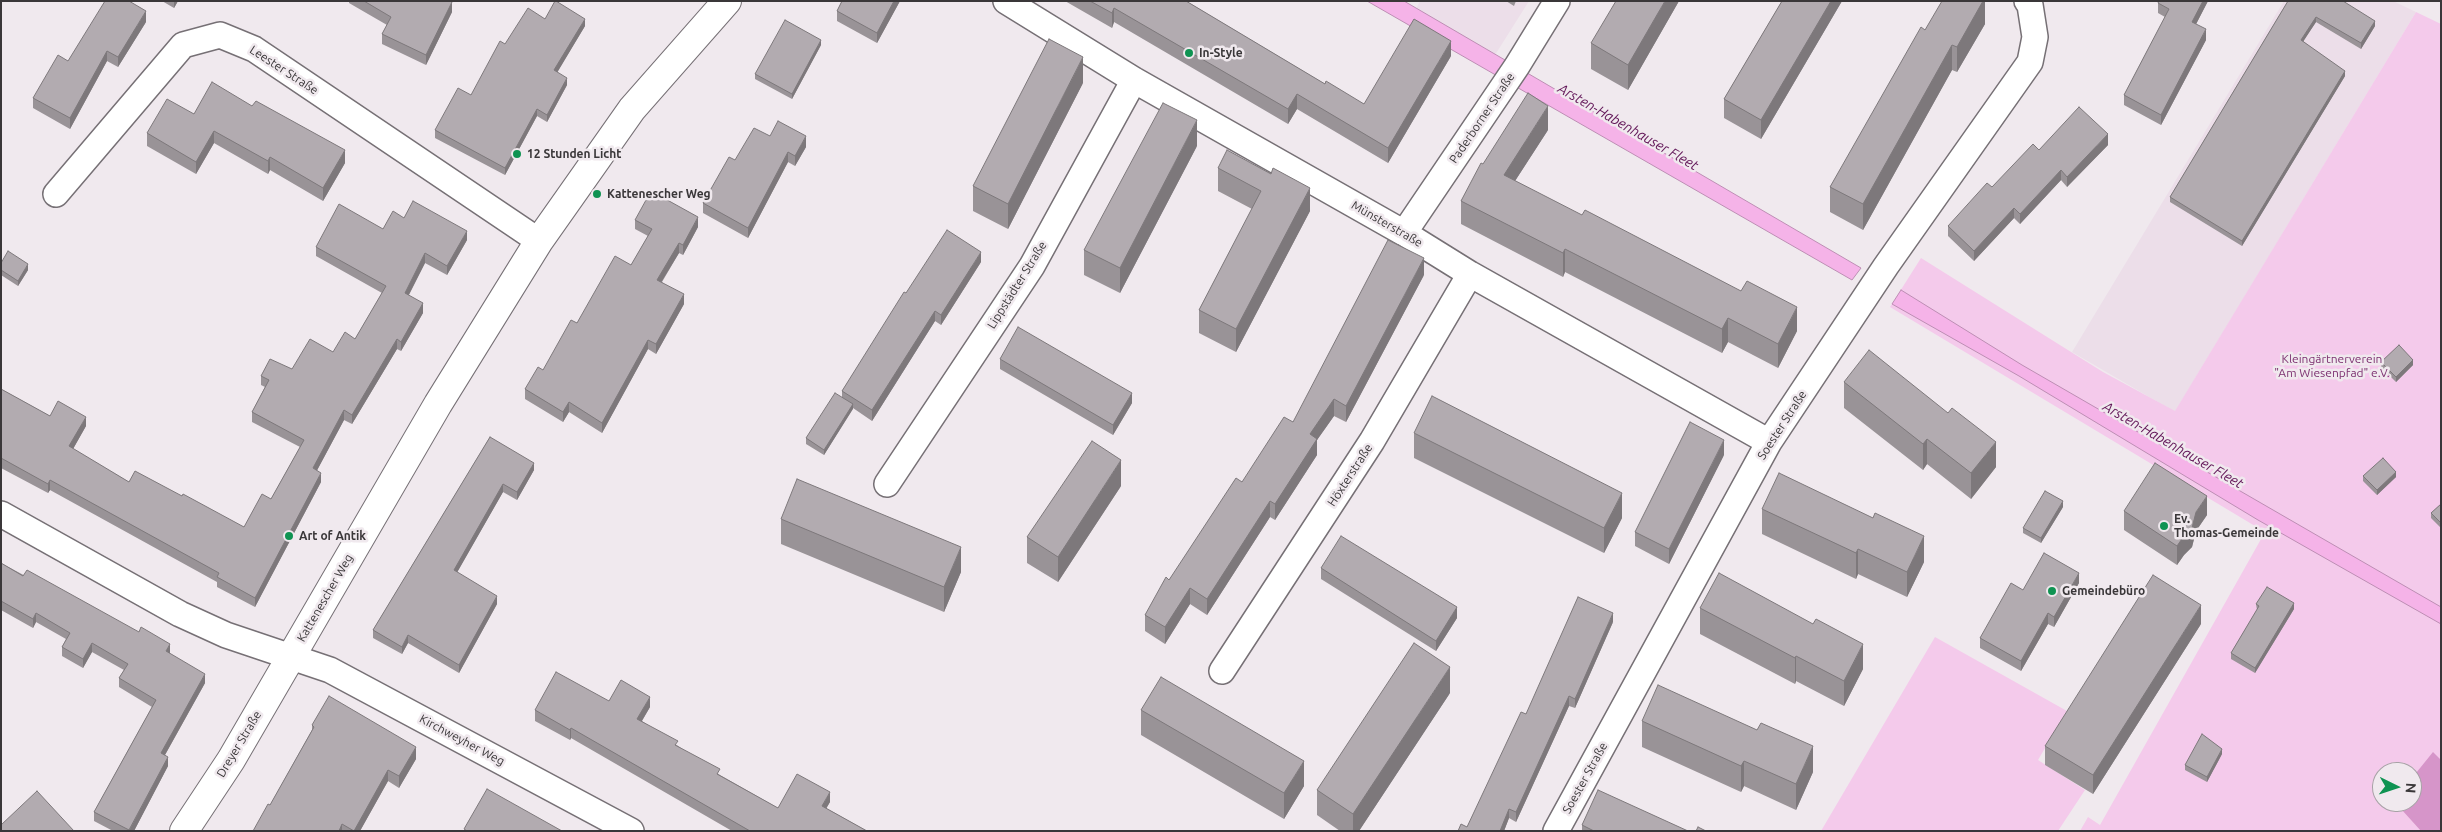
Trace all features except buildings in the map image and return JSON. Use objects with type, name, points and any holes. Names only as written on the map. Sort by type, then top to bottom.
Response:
[{"type":"street","name":"Kattenescher Weg","points":[[1,514],[180,614],[226,635],[291,656],[438,404],[539,241],[632,109],[727,1]]},
{"type":"street","name":"Münsterstraße","points":[[1006,1],[1134,80],[1404,233],[1470,274],[1769,442]]},
{"type":"street","name":"Paderborner Straße","points":[[1404,233],[1511,75],[1557,1]]},
{"type":"street","name":"Soester Straße","points":[[1556,831],[1769,442],[1886,266],[2030,62],[2036,37],[2030,5],[2027,1]]},
{"type":"street","name":"Leester Straße","points":[[56,194],[183,45],[220,35],[254,49],[539,241]]},
{"type":"street","name":"Lippstädter Straße","points":[[887,484],[1032,266],[1134,80]]},
{"type":"street","name":"Höxterstraße","points":[[1222,671],[1372,441],[1470,274]]},
{"type":"street","name":"Dreyer Straße","points":[[184,831],[231,760],[291,656]]},
{"type":"street","name":"Kirchweyher Weg","points":[[291,656],[330,670],[631,831]]},
{"type":"shaded area","points":[[1367,1],[1404,1],[1861,268],[1852,280]]},
{"type":"shaded area","points":[[1420,1],[1529,1],[1495,55],[1416,9]]},
{"type":"shaded area","points":[[2284,1],[2393,1],[2416,12],[2175,412],[2072,352]]},
{"type":"shaded area","points":[[1901,290],[2022,365],[2441,607],[2441,624],[2258,520],[2019,376],[1892,304]]},
{"type":"shaded area","points":[[2433,752],[2441,760],[2441,831],[2421,831],[2404,812],[2422,812],[2422,766]]},
{"type":"green space","name":"Kleingärtnerverein \"Am Wiesenpfad\" e.V.","points":[[2416,12],[2441,24],[2441,831],[2080,831],[2088,817],[2100,825],[2265,532],[1890,307],[1921,258],[2103,372],[2175,411]]},
{"type":"green space","points":[[1935,637],[2067,711],[2038,760],[2085,790],[2058,831],[1821,831]]},
{"type":"place","name":"In-Style","points":[[1189,53]]},
{"type":"place","name":"12 Stunden Licht","points":[[517,154]]},
{"type":"place","name":"Kattenescher Weg","points":[[597,194]]},
{"type":"place","name":"Ev. Thomas-Gemeinde","points":[[2164,526]]},
{"type":"place","name":"Art of Antik","points":[[289,536]]},
{"type":"place","name":"Gemeindebüro","points":[[2052,591]]},
{"type":"water label","name":"Arsten-Habenhauser Fleet","points":[[1628,127]]},
{"type":"water label","name":"Arsten-Habenhauser Fleet","points":[[2173,445]]}]
